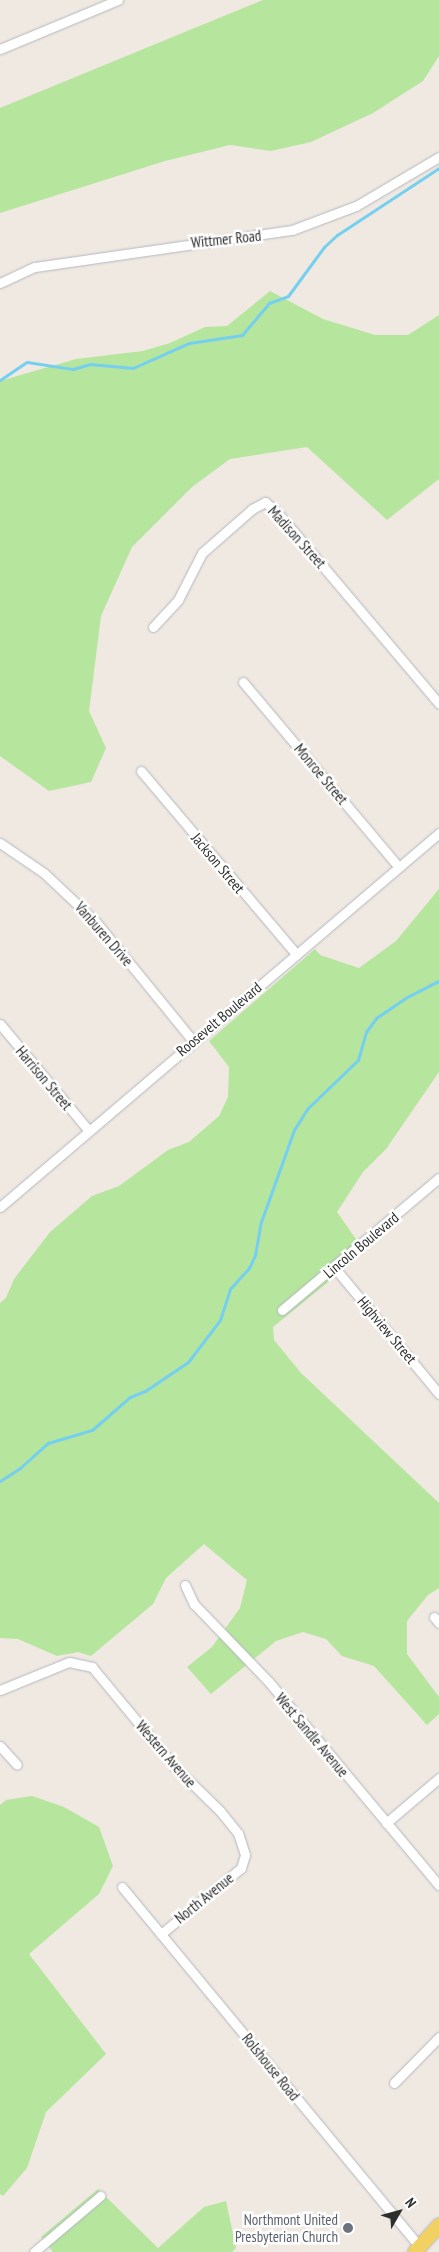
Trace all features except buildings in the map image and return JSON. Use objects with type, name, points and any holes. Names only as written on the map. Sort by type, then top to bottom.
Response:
[{"type":"main road","points":[[418,2249],[439,2225]]},
{"type":"street","points":[[0,49],[118,0]]},
{"type":"street","name":"Wittmer Road","points":[[0,283],[35,267],[292,230],[356,206],[439,157]]},
{"type":"street","name":"Madison Street","points":[[153,627],[178,600],[202,553],[252,509],[265,502],[277,512],[439,704]]},
{"type":"street","name":"Monroe Street","points":[[243,682],[399,867]]},
{"type":"street","name":"Jackson Street","points":[[141,772],[296,954]]},
{"type":"street","name":"Roosevelt Boulevard","points":[[1,1204],[439,833]]},
{"type":"street","name":"Vanburen Drive","points":[[0,843],[44,873],[96,922],[193,1041]]},
{"type":"street","name":"Harrison Street","points":[[0,1024],[89,1131]]},
{"type":"street","name":"Lincoln Boulevard","points":[[282,1310],[437,1183]]},
{"type":"street","name":"Highview Street","points":[[334,1267],[439,1394]]},
{"type":"street","name":"West Sandle Avenue","points":[[185,1586],[194,1604],[269,1682],[439,1885]]},
{"type":"street","name":"Western Avenue","points":[[0,1690],[70,1662],[92,1667],[176,1768],[220,1811],[242,1840],[245,1862]]},
{"type":"street","points":[[0,1746],[17,1765]]},
{"type":"street","points":[[386,1822],[439,1778]]},
{"type":"street","name":"North Avenue","points":[[161,1934],[245,1862]]},
{"type":"street","name":"Rolshouse Road","points":[[122,1887],[418,2249]]},
{"type":"street","points":[[394,2083],[439,2037]]},
{"type":"street","points":[[34,2252],[100,2196]]},
{"type":"green space","points":[[263,0],[439,0],[439,56],[423,81],[373,113],[311,142],[271,151],[230,145],[165,161],[0,213],[0,108]]},
{"type":"green space","points":[[270,291],[323,319],[375,335],[408,335],[439,315],[439,479],[387,520],[307,447],[230,459],[192,487],[132,547],[101,616],[89,711],[106,748],[91,782],[49,791],[0,756],[0,381],[76,359],[143,351],[170,343],[205,327],[227,326]]},
{"type":"green space","points":[[439,889],[439,1072],[386,1149],[363,1172],[337,1212],[365,1252],[273,1327],[274,1340],[301,1373],[439,1503],[439,1588],[428,1595],[407,1621],[407,1654],[439,1697],[439,1714],[427,1725],[374,1666],[342,1656],[326,1639],[303,1632],[276,1641],[211,1694],[187,1667],[212,1647],[240,1608],[247,1580],[204,1544],[166,1578],[153,1604],[91,1656],[78,1652],[57,1656],[18,1639],[0,1638],[0,1303],[6,1298],[14,1279],[50,1232],[92,1196],[119,1186],[168,1150],[189,1142],[219,1116],[228,1097],[229,1067],[209,1041],[315,949],[320,955],[359,968],[396,941]]},
{"type":"green space","points":[[32,1796],[64,1807],[99,1827],[113,1866],[99,1894],[29,1954],[106,2054],[46,2112],[27,2168],[3,2196],[0,2194],[0,1805],[6,1800]]},
{"type":"green space","points":[[98,2189],[158,2248],[204,2207],[226,2201],[236,2248],[232,2252],[53,2252],[41,2237]]},
{"type":"waterway","points":[[0,380],[27,362],[73,369],[90,364],[133,368],[189,343],[242,335],[269,303],[288,296],[324,247],[337,235],[439,168]]},
{"type":"waterway","points":[[0,1481],[20,1468],[48,1443],[92,1430],[130,1397],[145,1391],[188,1362],[220,1320],[230,1289],[249,1268],[255,1255],[261,1222],[294,1130],[307,1109],[358,1060],[366,1032],[376,1018],[407,997],[439,981]]},
{"type":"place","name":"Northmont United Presbyterian Church","points":[[348,2228]]}]
